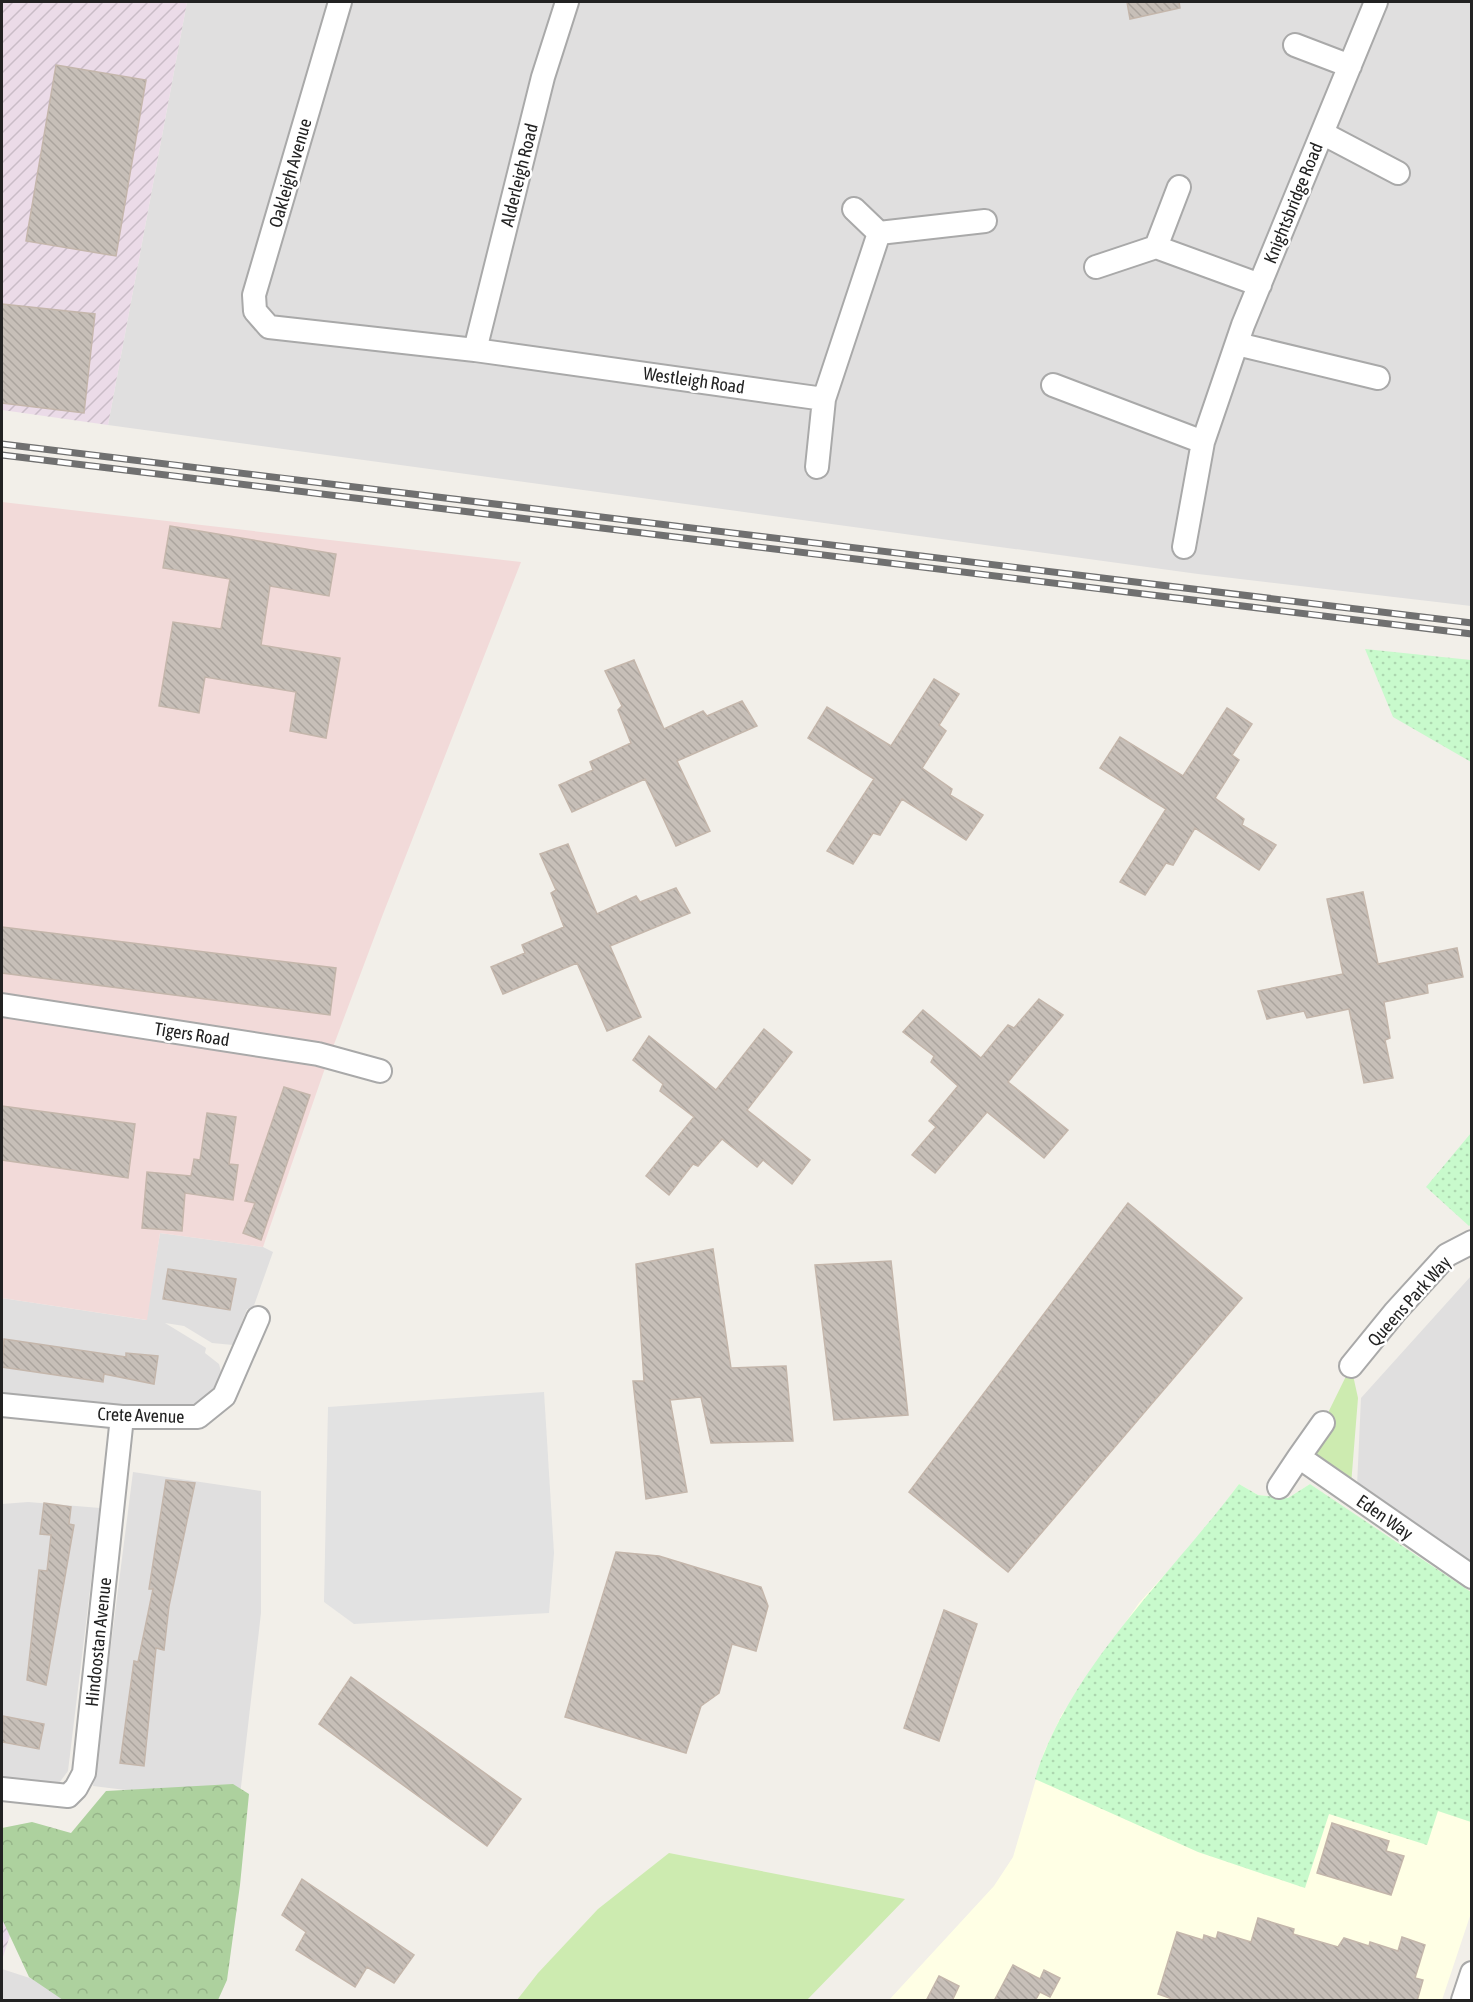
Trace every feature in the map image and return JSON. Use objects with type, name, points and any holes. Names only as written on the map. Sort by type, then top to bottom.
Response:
[{"type":"street","name":"Oakleigh Avenue","points":[[283,330],[268,327],[258,317],[254,295],[340,2]]},
{"type":"street","name":"Alderleigh Road","points":[[475,350],[543,77],[567,2]]},
{"type":"street","points":[[1322,133],[1376,2]]},
{"type":"street","points":[[1295,45],[1350,66]]},
{"type":"street","name":"Knightsbridge Road","points":[[1184,547],[1203,442],[1236,344],[1322,133],[1398,173]]},
{"type":"street","points":[[1096,267],[1156,247],[1179,187]]},
{"type":"street","points":[[854,209],[879,232],[985,220]]},
{"type":"street","points":[[817,467],[824,399],[879,232]]},
{"type":"street","name":"Knightsbridge Road","points":[[1156,247],[1260,285]]},
{"type":"street","name":"Westleigh Road","points":[[283,330],[475,350],[824,399]]},
{"type":"street","points":[[1236,344],[1378,378]]},
{"type":"street","points":[[1053,385],[1203,442]]},
{"type":"street","name":"Tigers Road","points":[[2,1005],[318,1054],[380,1071]]},
{"type":"street","name":"Queens Park Way","points":[[1351,1366],[1395,1312],[1447,1255],[1472,1242]]},
{"type":"street","name":"Crete Avenue","points":[[2,1405],[122,1417],[198,1417],[224,1396],[258,1318]]},
{"type":"street","name":"Hindoostan Avenue","points":[[2,1789],[68,1796],[76,1788],[84,1773],[122,1417]]},
{"type":"street","points":[[1279,1487],[1323,1424]]},
{"type":"street","name":"Eden Way","points":[[1299,1456],[1472,1577]]},
{"type":"street","points":[[1463,2001],[1472,1973]]},
{"type":"shaded area","points":[[2,2],[187,2],[108,425],[2,410]]},
{"type":"shaded area","points":[[187,2],[1471,2],[1471,606],[1198,574],[108,425]]},
{"type":"shaded area","points":[[2,502],[521,562],[383,914],[324,1071],[263,1247],[160,1233],[147,1320],[2,1298]]},
{"type":"shaded area","points":[[160,1233],[263,1247],[273,1252],[252,1311],[247,1309],[233,1345],[212,1343],[184,1326],[165,1323],[206,1348],[205,1353],[219,1364],[222,1375],[216,1389],[189,1408],[121,1406],[2,1393],[2,1298],[146,1320]]},
{"type":"shaded area","points":[[1471,1276],[1471,1565],[1357,1486],[1361,1398]]},
{"type":"shaded area","points":[[544,1392],[554,1553],[549,1613],[354,1624],[324,1602],[328,1407]]},
{"type":"shaded area","points":[[133,1472],[261,1491],[261,1613],[239,1804],[93,1786]]},
{"type":"shaded area","points":[[1239,1484],[1258,1495],[1288,1498],[1310,1484],[1471,1592],[1471,1913],[1442,2000],[889,2000],[994,1886],[1013,1857],[1044,1752],[1062,1714],[1139,1603],[1204,1531]]},
{"type":"shaded area","points":[[28,1502],[100,1508],[68,1771],[56,1787],[2,1779],[2,1504]]},
{"type":"shaded area","points":[[2,1895],[21,1901],[3,1957],[2,1957]]},
{"type":"shaded area","points":[[2,1969],[73,1992],[70,2000],[2,2000]]},
{"type":"green space","points":[[1365,649],[1471,660],[1471,762],[1393,717]]},
{"type":"green space","points":[[1471,1133],[1472,1223],[1469,1226],[1426,1187]]},
{"type":"green space","points":[[1351,1366],[1358,1398],[1351,1485],[1299,1457],[1323,1423]]},
{"type":"green space","points":[[1239,1484],[1258,1495],[1288,1498],[1310,1484],[1471,1592],[1471,1822],[1438,1811],[1427,1845],[1329,1814],[1305,1888],[1198,1852],[1035,1779],[1051,1738],[1072,1699],[1097,1661],[1124,1624]]},
{"type":"green space","points":[[233,1784],[249,1794],[227,1980],[218,2000],[63,2000],[29,1977],[2,1919],[2,1828],[32,1822],[71,1833],[106,1791]]},
{"type":"green space","points":[[669,1853],[905,1899],[807,2000],[517,2000],[538,1973],[598,1909]]},
{"type":"building","points":[[1127,2],[1179,2],[1180,8],[1130,19]]},
{"type":"building","points":[[56,65],[146,80],[116,256],[26,241]]},
{"type":"building","points":[[2,304],[95,314],[84,413],[2,403]]},
{"type":"building","points":[[170,526],[336,554],[329,596],[270,586],[261,645],[340,658],[326,738],[290,731],[296,692],[205,677],[199,713],[159,706],[173,622],[221,629],[230,579],[163,568]]},
{"type":"building","points":[[634,660],[664,729],[703,711],[707,716],[742,701],[757,726],[677,761],[710,831],[676,846],[645,779],[572,812],[559,785],[593,770],[590,762],[631,743],[618,710],[622,706],[605,671]]},
{"type":"building","points":[[934,679],[959,694],[939,725],[946,731],[922,768],[952,789],[950,795],[983,815],[966,840],[902,799],[880,835],[873,833],[853,864],[827,851],[874,779],[808,738],[827,707],[891,746]]},
{"type":"building","points":[[1227,708],[1252,724],[1232,755],[1239,760],[1215,798],[1244,819],[1242,825],[1276,845],[1259,870],[1195,828],[1173,865],[1166,863],[1145,895],[1120,882],[1166,809],[1100,768],[1120,737],[1183,776]]},
{"type":"building","points":[[568,844],[597,914],[636,896],[640,902],[676,888],[690,913],[610,946],[641,1017],[607,1031],[577,963],[503,994],[491,967],[525,953],[522,945],[564,927],[551,893],[556,890],[540,854]]},
{"type":"building","points":[[1363,892],[1378,964],[1457,948],[1463,977],[1427,984],[1428,993],[1384,1002],[1390,1038],[1385,1040],[1393,1078],[1364,1083],[1349,1009],[1307,1018],[1304,1011],[1267,1019],[1258,991],[1343,974],[1327,899]]},
{"type":"building","points":[[2,927],[336,968],[330,1015],[2,973]]},
{"type":"building","points":[[1039,999],[1063,1015],[1008,1082],[1068,1130],[1044,1158],[987,1112],[935,1173],[912,1155],[936,1127],[929,1121],[958,1086],[931,1062],[934,1056],[903,1032],[923,1010],[981,1058],[1008,1025],[1014,1028]]},
{"type":"building","points":[[764,1029],[792,1052],[747,1110],[810,1160],[792,1184],[763,1160],[757,1167],[722,1139],[698,1166],[693,1164],[669,1195],[646,1176],[694,1117],[660,1091],[663,1084],[633,1060],[649,1036],[716,1090]]},
{"type":"building","points":[[284,1087],[310,1095],[261,1240],[243,1233],[255,1203],[245,1201]]},
{"type":"building","points":[[2,1106],[135,1124],[128,1178],[2,1160]]},
{"type":"building","points":[[207,1113],[236,1117],[229,1164],[238,1165],[233,1200],[185,1193],[182,1231],[142,1228],[147,1172],[191,1176],[194,1159],[200,1160]]},
{"type":"building","points":[[1128,1203],[1242,1298],[1008,1572],[909,1492]]},
{"type":"building","points":[[713,1249],[731,1368],[786,1366],[793,1441],[711,1443],[701,1397],[670,1400],[687,1492],[646,1499],[633,1381],[644,1381],[636,1264]]},
{"type":"building","points":[[891,1261],[908,1415],[834,1420],[815,1265]]},
{"type":"building","points":[[168,1269],[236,1279],[230,1310],[163,1299]]},
{"type":"building","points":[[4,1339],[126,1357],[126,1353],[158,1356],[154,1384],[104,1374],[103,1382],[2,1367]]},
{"type":"building","points":[[166,1480],[195,1483],[169,1606],[164,1650],[156,1648],[144,1766],[120,1763],[134,1661],[138,1662],[153,1589],[149,1589]]},
{"type":"building","points":[[44,1503],[71,1507],[69,1524],[74,1525],[46,1685],[27,1680],[39,1570],[47,1571],[51,1535],[40,1534]]},
{"type":"building","points":[[616,1552],[659,1556],[761,1587],[768,1606],[756,1651],[732,1644],[719,1693],[701,1706],[686,1753],[565,1717]]},
{"type":"building","points":[[944,1610],[977,1624],[939,1741],[904,1728]]},
{"type":"building","points":[[351,1677],[521,1799],[487,1846],[319,1724]]},
{"type":"building","points":[[3,1716],[44,1724],[39,1749],[2,1742]]},
{"type":"building","points":[[1332,1823],[1389,1841],[1386,1851],[1404,1856],[1391,1895],[1317,1873]]},
{"type":"building","points":[[302,1879],[414,1955],[394,1983],[367,1967],[355,1987],[296,1950],[306,1932],[282,1915]]},
{"type":"building","points":[[1258,1918],[1294,1929],[1293,1934],[1338,1947],[1344,1938],[1369,1946],[1370,1942],[1398,1951],[1402,1937],[1425,1945],[1415,1978],[1423,1980],[1417,2001],[1178,2001],[1158,1994],[1177,1932],[1203,1940],[1204,1935],[1216,1939],[1218,1932],[1251,1942]]},
{"type":"building","points":[[1013,1965],[1040,1979],[1044,1970],[1060,1978],[1050,1997],[1040,1992],[1035,2001],[994,2001]]},
{"type":"building","points":[[939,1976],[959,1986],[952,2001],[926,2001]]},
{"type":"railway","points":[[2,444],[1472,623]]},
{"type":"railway","points":[[2,455],[1472,634]]}]
